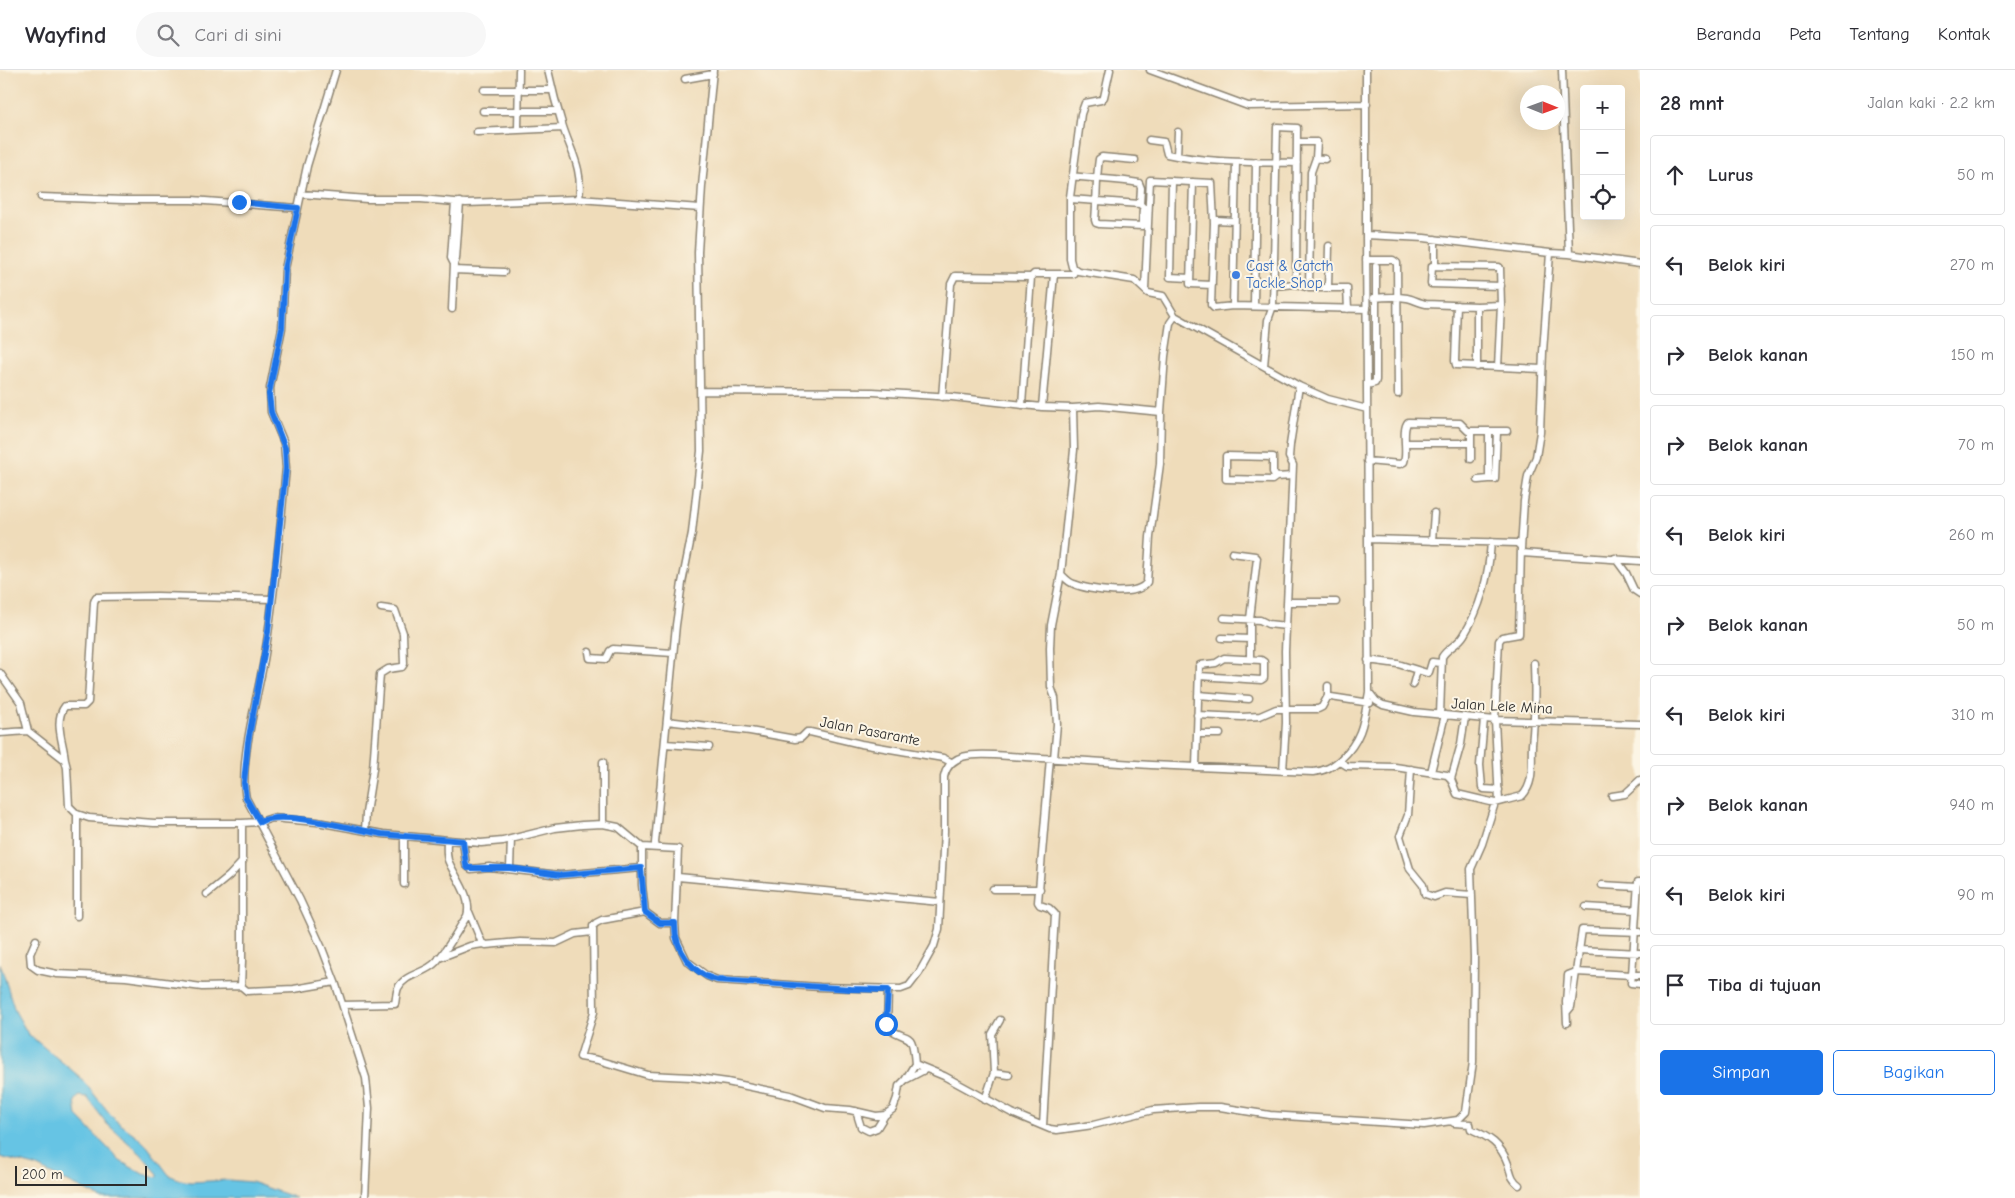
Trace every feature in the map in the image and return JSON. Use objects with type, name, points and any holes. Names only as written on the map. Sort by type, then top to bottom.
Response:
[{"type":"street","points":[[336,70],[313,144],[285,269],[282,328],[269,394],[271,412],[284,443],[286,458],[272,600],[262,672],[248,742],[244,783],[246,798],[309,918],[343,1005],[368,1091],[365,1198]]},
{"type":"street","points":[[518,130],[519,70]]},
{"type":"street","points":[[548,70],[563,128],[580,171],[579,199]]},
{"type":"street","points":[[1110,70],[1104,97],[1083,105],[1070,200],[1071,264],[1075,270],[1134,280],[1148,293],[1163,296],[1175,316],[1299,386],[1328,399],[1367,409]]},
{"type":"street","points":[[1150,70],[1248,106],[1367,104]]},
{"type":"street","points":[[272,600],[157,596],[96,597],[94,602],[88,702],[84,706],[65,706],[61,714],[60,730],[70,808],[77,814],[95,818],[154,823],[242,823],[260,822],[272,818],[308,820],[365,831],[463,841],[492,842],[582,824],[603,824],[618,827],[642,847],[678,849],[676,938],[687,961],[711,978],[828,988],[888,990],[909,986],[922,968],[936,941],[939,929],[944,831],[944,777],[951,762],[963,756],[976,754],[1196,767],[1322,772],[1339,761],[1354,747],[1358,739],[1369,692],[1366,70]]},
{"type":"street","points":[[1562,70],[1569,254]]},
{"type":"street","points":[[656,848],[673,653],[682,583],[692,533],[702,452],[698,282],[700,208],[713,72],[685,79]]},
{"type":"street","points":[[484,90],[552,90]]},
{"type":"street","points":[[483,111],[558,111]]},
{"type":"street","points":[[1264,366],[1268,320],[1273,306],[1277,127],[1297,128],[1296,284]]},
{"type":"street","points":[[477,132],[563,128]]},
{"type":"street","points":[[1177,156],[1178,132]]},
{"type":"street","points":[[1297,142],[1317,139],[1316,158],[1311,172],[1309,288]]},
{"type":"street","points":[[1149,140],[1164,142],[1167,154],[1177,156],[1236,162],[1296,163]]},
{"type":"street","points":[[1072,176],[1098,179],[1139,182],[1141,188],[1140,204],[1143,207],[1142,226],[1097,223],[1095,220],[1097,201],[1098,179],[1100,158],[1135,160]]},
{"type":"street","points":[[1316,158],[1325,158]]},
{"type":"street","points":[[1233,306],[1236,162]]},
{"type":"street","points":[[1254,306],[1256,162]]},
{"type":"street","points":[[1145,289],[1150,180],[1212,183],[1214,223],[1212,307],[1273,306],[1367,309]]},
{"type":"street","points":[[1172,181],[1170,277],[1190,278]]},
{"type":"street","points":[[1193,182],[1190,284],[1212,285]]},
{"type":"street","points":[[301,194],[367,199],[421,199],[458,202],[579,199],[700,208]]},
{"type":"street","points":[[41,197],[192,200],[298,208]]},
{"type":"street","points":[[1070,200],[1140,204]]},
{"type":"street","points":[[452,309],[454,267],[451,258],[458,202]]},
{"type":"street","points":[[1214,223],[1217,220],[1234,221]]},
{"type":"street","points":[[1366,235],[1435,239],[1640,264]]},
{"type":"street","points":[[1435,239],[1435,265],[1432,266],[1431,284],[1501,286]]},
{"type":"street","points":[[1328,288],[1329,246]]},
{"type":"street","points":[[915,1064],[944,1076],[985,1100],[1050,1129],[1067,1130],[1153,1110],[1198,1107],[1220,1107],[1270,1115],[1424,1125],[1458,1120],[1466,1112],[1473,1062],[1475,1000],[1471,869],[1497,802],[1499,790],[1496,720],[1500,638],[1519,634],[1524,500],[1528,476],[1536,457],[1540,432],[1542,369],[1550,253]]},
{"type":"street","points":[[1366,260],[1397,262],[1398,394]]},
{"type":"street","points":[[1435,265],[1497,266],[1500,268],[1501,305],[1498,368]]},
{"type":"street","points":[[1367,385],[1375,383],[1376,380],[1376,266]]},
{"type":"street","points":[[454,267],[504,272]]},
{"type":"street","points":[[942,397],[952,280],[955,276],[1031,277],[1034,274],[1073,274],[1075,270]]},
{"type":"street","points":[[1042,407],[1054,274]]},
{"type":"street","points":[[1022,405],[1031,277]]},
{"type":"street","points":[[1274,286],[1296,284],[1309,288],[1348,288],[1348,309]]},
{"type":"street","points":[[1367,299],[1398,297],[1410,298],[1418,303],[1477,306],[1501,305]]},
{"type":"street","points":[[1457,305],[1455,361],[1459,367],[1542,369]]},
{"type":"street","points":[[1477,306],[1477,367]]},
{"type":"street","points":[[1061,574],[1068,581],[1076,585],[1103,591],[1137,590],[1145,586],[1148,577],[1150,537],[1160,464],[1161,412],[1168,331],[1175,316]]},
{"type":"street","points":[[1283,771],[1286,626],[1293,466],[1289,457],[1299,386]]},
{"type":"street","points":[[701,391],[843,390],[906,393],[1042,407],[1073,408],[1099,406],[1161,412]]},
{"type":"street","points":[[1042,1126],[1055,914],[1049,908],[1040,905],[1044,816],[1057,724],[1055,698],[1051,687],[1051,624],[1061,574],[1074,450],[1073,408]]},
{"type":"street","points":[[1367,462],[1402,463],[1405,456],[1405,427],[1408,422],[1460,423],[1466,430],[1471,431],[1507,432]]},
{"type":"street","points":[[1471,431],[1471,460]]},
{"type":"street","points":[[1488,432],[1488,479]]},
{"type":"street","points":[[1478,480],[1495,479],[1496,432]]},
{"type":"street","points":[[1406,443],[1471,443]]},
{"type":"street","points":[[1276,477],[1273,472],[1273,457],[1226,456],[1226,479],[1272,480],[1276,477],[1292,476]]},
{"type":"street","points":[[1432,541],[1434,513]]},
{"type":"street","points":[[1368,539],[1516,543],[1521,551]]},
{"type":"street","points":[[1431,772],[1442,715],[1441,663],[1443,655],[1461,640],[1472,619],[1487,581],[1491,542]]},
{"type":"street","points":[[1521,551],[1640,561]]},
{"type":"street","points":[[1232,552],[1257,558],[1250,619],[1250,659]]},
{"type":"street","points":[[1615,558],[1626,572],[1634,590],[1640,594]]},
{"type":"street","points":[[1287,602],[1336,602]]},
{"type":"street","points":[[365,831],[366,813],[373,774],[380,674],[388,669],[402,667],[404,664],[402,625],[395,610],[381,608]]},
{"type":"street","points":[[1224,618],[1262,620],[1268,624],[1286,626]]},
{"type":"street","points":[[1222,638],[1250,639]]},
{"type":"street","points":[[589,652],[590,658],[599,660],[606,660],[613,649],[673,653]]},
{"type":"street","points":[[1196,767],[1198,694],[1199,676],[1201,664],[1217,663],[1222,658],[1264,660],[1262,679],[1199,676]]},
{"type":"street","points":[[1368,660],[1398,664],[1428,673],[1432,662],[1441,663]]},
{"type":"street","points":[[1339,761],[1347,766],[1388,766],[1447,775],[1451,779],[1457,794],[1497,802],[1522,796],[1528,789],[1531,775],[1535,721],[1534,664]]},
{"type":"street","points":[[1413,685],[1417,670]]},
{"type":"street","points":[[0,673],[21,702],[28,731],[65,760]]},
{"type":"street","points":[[1197,715],[1260,716],[1272,710],[1321,708],[1328,696],[1328,686]]},
{"type":"street","points":[[1369,692],[1376,701],[1383,705]]},
{"type":"street","points":[[1198,694],[1248,699]]},
{"type":"street","name":"Jalan Lele Mina","points":[[1328,696],[1442,715],[1496,720],[1640,726]]},
{"type":"street","points":[[1451,779],[1461,744],[1465,717]]},
{"type":"street","points":[[1484,719],[1480,765],[1482,787],[1484,789],[1499,790]]},
{"type":"street","name":"Jalan Pasarante","points":[[667,721],[750,731],[795,739],[800,739],[807,732],[810,732],[861,744],[944,758],[951,762]]},
{"type":"street","points":[[0,733],[28,731]]},
{"type":"street","points":[[1197,734],[1220,734]]},
{"type":"street","points":[[665,744],[709,747]]},
{"type":"street","points":[[603,762],[603,824]]},
{"type":"street","points":[[1411,769],[1408,815],[1400,836],[1410,869],[1423,885],[1425,894],[1428,896],[1434,898],[1445,893],[1472,895]]},
{"type":"street","points":[[1612,796],[1622,795],[1639,783]]},
{"type":"street","points":[[77,814],[77,916]]},
{"type":"street","points":[[240,986],[242,977],[242,823]]},
{"type":"street","points":[[404,836],[404,884]]},
{"type":"street","points":[[510,868],[511,839]]},
{"type":"street","points":[[447,840],[447,855],[459,879],[468,912],[483,944]]},
{"type":"street","points":[[463,841],[468,868],[510,868],[560,875],[641,868]]},
{"type":"street","points":[[642,847],[641,868],[645,912]]},
{"type":"street","points":[[207,894],[232,873],[243,860]]},
{"type":"street","points":[[678,877],[940,902]]},
{"type":"street","points":[[1602,885],[1639,885],[1636,953],[1631,983],[1640,984]]},
{"type":"street","points":[[993,889],[1040,889]]},
{"type":"street","points":[[1586,907],[1637,905]]},
{"type":"street","points":[[343,1005],[395,1004],[398,988],[402,982],[407,977],[429,968],[439,958],[468,912]]},
{"type":"street","points":[[675,923],[660,923],[645,912],[602,920],[596,923],[592,932],[595,989],[594,1019],[583,1044],[580,1057],[598,1060],[648,1075],[691,1077],[728,1082],[790,1095],[825,1108],[856,1111],[876,1116],[885,1115]]},
{"type":"street","points":[[1576,972],[1582,930],[1637,932]]},
{"type":"street","points":[[439,958],[470,946],[520,942],[556,943],[575,934],[592,932]]},
{"type":"street","points":[[36,940],[30,954],[34,967],[44,972],[65,975],[126,977],[202,987],[240,986],[247,991],[267,991],[335,982]]},
{"type":"street","points":[[1579,950],[1636,953]]},
{"type":"street","points":[[1566,1023],[1568,975],[1576,972],[1640,975]]},
{"type":"street","points":[[856,1111],[860,1127],[869,1131],[877,1128],[885,1115],[893,1108],[899,1086],[915,1064],[913,1043],[907,1036],[892,1031],[887,1026],[888,990]]},
{"type":"street","points":[[985,1100],[994,1073],[992,1034],[1000,1020]]},
{"type":"street","points":[[905,1080],[926,1069]]},
{"type":"street","points":[[994,1073],[1009,1075]]},
{"type":"street","points":[[1450,1122],[1470,1124],[1471,1129],[1490,1138],[1507,1162],[1514,1181],[1519,1185]]},
{"type":"water","points":[[0,963],[15,1011],[28,1034],[80,1077],[115,1120],[147,1146],[169,1175],[191,1182],[228,1180],[251,1182],[296,1198],[101,1198],[35,1166],[0,1157]],"holes":[[[79,1096],[87,1097],[107,1124],[141,1154],[158,1174],[158,1177],[143,1174],[120,1161],[77,1116],[75,1101]]]},
{"type":"place","name":"Cast & Catcth Tackle Shop","points":[[1236,275]]},
{"type":"route","points":[[239,202],[298,208],[285,269],[282,328],[269,394],[271,412],[284,443],[286,468],[268,632],[248,742],[244,783],[246,798],[260,822],[266,818],[308,820],[383,834],[463,841],[466,865],[471,869],[489,867],[510,868],[560,875],[641,868],[645,912],[660,923],[675,923],[676,938],[687,961],[707,976],[718,980],[888,990],[886,1024]]}]
